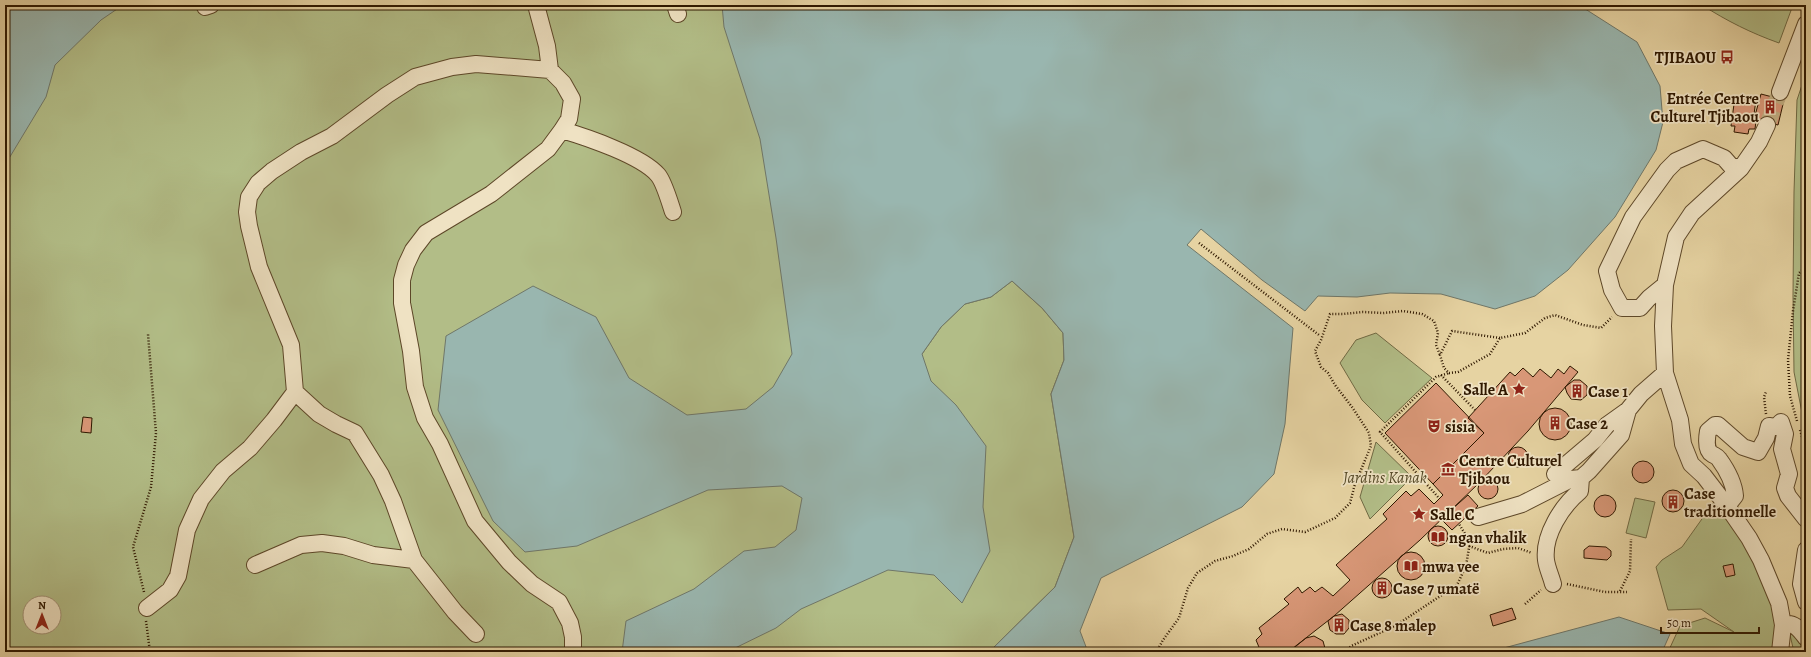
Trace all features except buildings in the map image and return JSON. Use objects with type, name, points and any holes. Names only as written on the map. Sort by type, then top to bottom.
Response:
[{"type":"street","points":[[536,5],[547,46],[550,70],[563,83],[572,99],[569,119],[548,149],[491,194],[426,233],[406,265],[402,280],[402,302],[411,351],[415,387],[425,418],[440,444],[475,521],[509,562],[532,584],[559,602],[570,623],[573,637],[573,652]]},
{"type":"street","points":[[1782,86],[1806,24]]},
{"type":"street","points":[[147,608],[170,590],[178,576],[187,530],[201,499],[223,471],[250,448],[295,392],[291,345],[259,267],[249,226],[247,212],[249,197],[258,183],[272,171],[301,152],[332,136],[387,95],[415,77],[452,67],[476,64],[550,70]]},
{"type":"street","points":[[1767,125],[1759,142],[1740,168],[1692,213],[1676,237],[1665,285],[1663,326],[1665,374],[1680,420],[1683,444],[1691,464],[1704,476],[1727,506],[1749,538],[1761,560],[1779,603],[1783,625],[1780,652]]},
{"type":"street","points":[[562,130],[585,136],[639,161],[659,176],[673,212]]},
{"type":"street","points":[[1665,285],[1649,298],[1640,308],[1622,308],[1612,290],[1607,271],[1633,217],[1667,170],[1676,161],[1703,149],[1724,158],[1731,166],[1740,168]]},
{"type":"street","points":[[1555,474],[1595,440],[1607,425],[1628,410],[1641,394],[1665,374]]},
{"type":"street","points":[[295,392],[319,414],[355,433],[382,475],[414,560],[455,612],[476,634]]},
{"type":"street","points":[[1478,517],[1522,504],[1571,479],[1581,478],[1621,435],[1628,410]]},
{"type":"street","points":[[1727,506],[1735,496],[1734,488],[1729,475],[1719,458],[1710,452],[1707,447],[1708,431],[1715,425],[1718,425],[1743,447],[1758,452],[1766,438],[1769,426],[1776,427],[1781,422],[1785,434],[1782,449],[1789,474],[1786,488],[1788,496],[1806,519]]},
{"type":"street","points":[[1553,584],[1546,560],[1547,543],[1556,519],[1570,500],[1580,491],[1581,478]]},
{"type":"street","points":[[255,566],[301,545],[322,543],[344,546],[373,555],[414,560]]},
{"type":"street","points":[[1806,550],[1801,584],[1806,602]]},
{"type":"street","points":[[1783,625],[1792,625],[1798,628],[1806,638]]},
{"type":"path","points":[[1199,243],[1319,334]]},
{"type":"path","points":[[1798,422],[1790,396],[1788,360],[1793,311],[1800,273],[1806,267]]},
{"type":"path","points":[[1440,355],[1452,331],[1500,338],[1525,333],[1545,318],[1555,315],[1583,325],[1601,328],[1622,308]]},
{"type":"path","points":[[1152,652],[1158,649],[1179,618],[1188,588],[1197,573],[1215,561],[1233,556],[1249,549],[1267,534],[1282,529],[1306,532],[1335,518],[1350,503],[1355,484],[1371,446],[1369,433],[1348,401],[1335,386],[1328,373],[1321,367],[1315,351],[1321,340],[1330,314],[1363,312],[1384,313],[1402,311],[1422,314],[1434,321],[1438,333],[1436,344],[1444,368],[1449,373]]},
{"type":"path","points":[[148,334],[156,433],[151,487],[133,546],[147,608],[146,626],[150,652]]},
{"type":"path","points":[[1438,497],[1380,432],[1436,377],[1458,372],[1490,354],[1500,338]]},
{"type":"path","points":[[1441,375],[1475,410]]},
{"type":"path","points":[[1766,392],[1764,397],[1764,405],[1769,426]]},
{"type":"path","points":[[1800,429],[1806,450]]},
{"type":"path","points":[[1346,652],[1351,646],[1395,626],[1457,585],[1466,566],[1470,542],[1459,524]]},
{"type":"path","points":[[1620,591],[1630,571],[1631,539]]},
{"type":"path","points":[[1469,546],[1488,553],[1503,549],[1518,548],[1546,560]]},
{"type":"path","points":[[1525,604],[1547,586],[1553,584],[1569,584],[1605,592],[1627,592]]},
{"type":"green space","points":[[74,5],[747,5],[922,354],[941,327],[965,304],[991,297],[1012,281],[1042,308],[1063,333],[1064,360],[1051,394],[1074,537],[1055,587],[989,652],[5,652],[5,74]]},
{"type":"green space","points":[[1702,5],[1793,5],[1779,43],[1739,26]]},
{"type":"green space","points":[[1806,73],[1806,433],[1794,372],[1793,296],[1797,100]]},
{"type":"green space","points":[[1376,333],[1432,378],[1385,423],[1362,400],[1340,363],[1356,340]]},
{"type":"green space","name":"Jardins Kanak","points":[[1376,442],[1412,477],[1370,519],[1360,497]]},
{"type":"green space","points":[[1635,498],[1655,502],[1646,538],[1626,533]]},
{"type":"green space","points":[[1714,502],[1744,541],[1762,578],[1772,604],[1777,626],[1773,652],[1668,652],[1680,626],[1705,618],[1734,632],[1701,609],[1668,610],[1656,567],[1662,560],[1682,547]]},
{"type":"green space","points":[[1795,633],[1806,647],[1806,652],[1794,652],[1790,635]]},
{"type":"water","points":[[5,5],[123,5],[101,20],[55,65],[46,97],[5,165]]},
{"type":"water","points":[[722,5],[1579,5],[1637,42],[1660,86],[1663,122],[1656,150],[1615,217],[1568,270],[1535,296],[1495,309],[1441,294],[1390,293],[1357,297],[1318,296],[1305,311],[1262,280],[1201,229],[1187,245],[1293,328],[1285,424],[1274,474],[1242,507],[1101,578],[1080,631],[1088,652],[989,652],[1055,587],[1074,537],[1051,394],[1064,360],[1063,333],[1042,308],[1012,281],[991,297],[965,304],[941,327],[922,354],[931,381],[956,405],[986,446],[983,507],[990,551],[962,603],[934,575],[888,570],[801,609],[776,628],[727,652],[622,652],[626,621],[694,589],[744,551],[775,547],[796,530],[802,498],[782,486],[708,490],[577,546],[525,552],[493,521],[438,410],[446,336],[533,286],[596,317],[629,378],[687,415],[746,409],[773,387],[792,354],[776,238],[760,139],[724,27]]},
{"type":"water","points":[[1619,617],[1670,634],[1662,652],[1489,652]]},
{"type":"tunnel","points":[[1767,125],[1780,92]]},
{"type":"place","name":"TJIBAOU","points":[[1727,57]]},
{"type":"place","name":"Entrée Centre Culturel Tjibaou","points":[[1770,107]]},
{"type":"place","name":"Salle A","points":[[1519,389]]},
{"type":"place","name":"Case 1","points":[[1577,391]]},
{"type":"place","name":"Case 2","points":[[1555,423]]},
{"type":"place","name":"sisia","points":[[1434,426]]},
{"type":"place","name":"Centre Culturel Tjibaou","points":[[1448,469]]},
{"type":"place","name":"Case traditionnelle","points":[[1673,502]]},
{"type":"place","name":"Salle C","points":[[1419,514]]},
{"type":"place","name":"ngan vhalik","points":[[1438,537]]},
{"type":"place","name":"mwa vee","points":[[1411,566]]},
{"type":"place","name":"Case 7 umatë","points":[[1382,588]]},
{"type":"place","name":"Case 8 malep","points":[[1339,625]]}]
